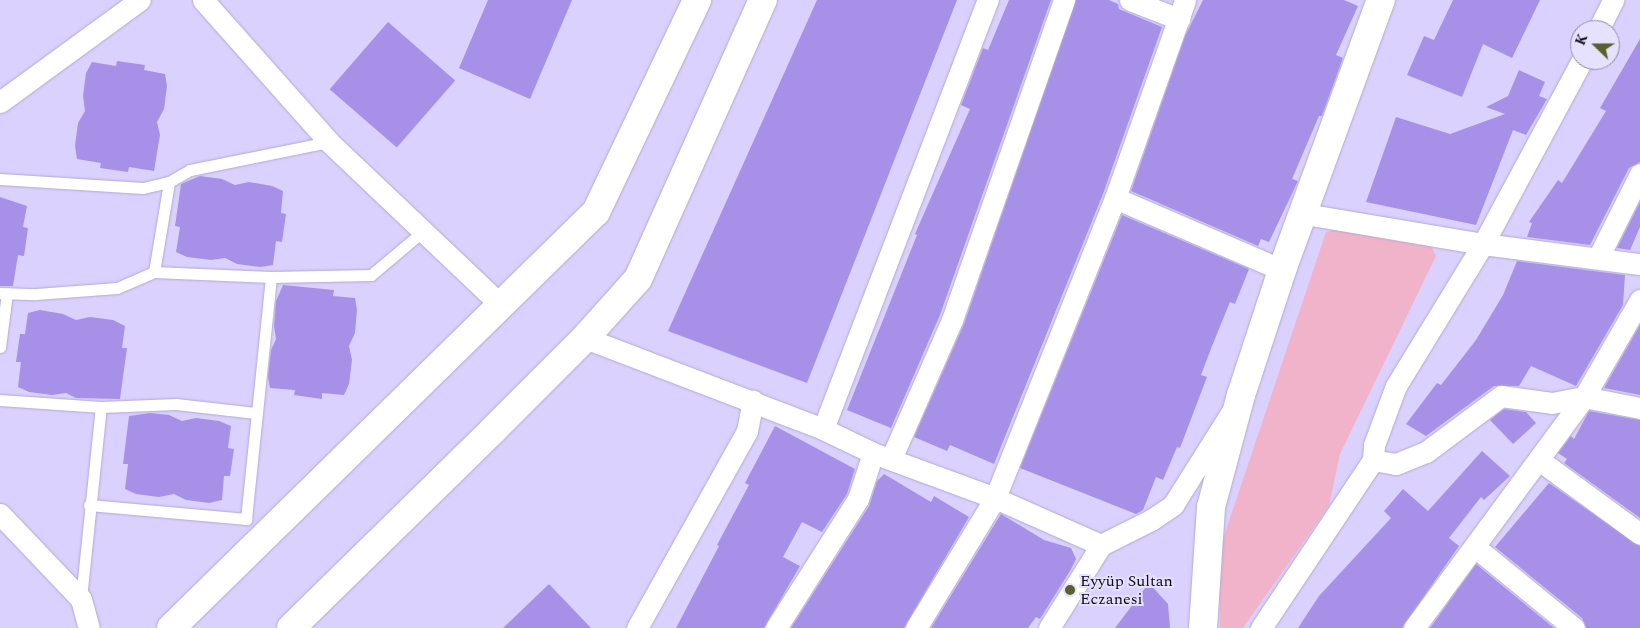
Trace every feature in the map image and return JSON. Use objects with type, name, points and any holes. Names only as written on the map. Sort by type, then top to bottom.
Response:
[{"type":"main road","points":[[171,628],[596,212],[697,0]]},
{"type":"main road","points":[[291,628],[585,338],[638,279],[764,0]]},
{"type":"main road","points":[[1202,628],[1211,507],[1241,395],[1282,270],[1305,214],[1378,1]]},
{"type":"street","points":[[0,102],[140,0]]},
{"type":"street","points":[[203,0],[329,142],[501,305]]},
{"type":"street","points":[[824,429],[988,0]]},
{"type":"street","points":[[776,628],[858,499],[882,456],[958,302],[1064,0]]},
{"type":"street","points":[[916,628],[995,498],[1115,198],[1182,10],[1130,0]]},
{"type":"street","points":[[1603,20],[1613,0]]},
{"type":"street","points":[[1261,628],[1374,460],[1374,444],[1396,386],[1483,244],[1577,70]]},
{"type":"street","points":[[1598,258],[1640,174]]},
{"type":"street","points":[[1115,198],[1282,270]]},
{"type":"street","points":[[1305,214],[1483,244],[1640,264]]},
{"type":"street","points":[[1416,628],[1584,397],[1640,300]]},
{"type":"street","points":[[585,338],[824,429],[882,456],[995,498],[1101,545]]},
{"type":"street","points":[[1049,628],[1101,545],[1151,520],[1173,505],[1241,395]]},
{"type":"street","points":[[1374,460],[1396,464],[1426,452],[1501,396],[1552,403],[1584,397],[1640,408]]},
{"type":"street","points":[[637,628],[747,431],[754,401]]},
{"type":"street","points":[[1539,460],[1640,534]]},
{"type":"street","points":[[0,514],[81,599],[89,628]]},
{"type":"street","points":[[1475,547],[1574,628]]},
{"type":"lane","points":[[0,179],[143,188],[169,182],[190,170],[329,142]]},
{"type":"lane","points":[[154,272],[169,182]]},
{"type":"lane","points":[[0,347],[4,293],[118,288],[154,272],[271,277],[370,275],[422,232]]},
{"type":"lane","points":[[89,505],[246,519],[255,413],[271,277]]},
{"type":"lane","points":[[0,400],[101,407],[176,404],[255,413]]},
{"type":"lane","points":[[81,599],[89,505],[101,407]]},
{"type":"shaded area","points":[[1343,229],[1431,245],[1436,256],[1340,454],[1329,506],[1243,628],[1220,628],[1219,551],[1326,232]]},
{"type":"building","points":[[488,0],[572,0],[530,99],[459,68]]},
{"type":"building","points":[[817,0],[957,0],[807,383],[668,331]]},
{"type":"building","points":[[1009,0],[1051,0],[940,315],[891,428],[847,410],[917,235],[915,234],[970,109],[961,105],[983,48],[988,50]]},
{"type":"building","points":[[1076,0],[1109,0],[1118,4],[1119,9],[1162,27],[1103,194],[994,464],[950,445],[947,451],[914,437],[964,324]]},
{"type":"building","points":[[1203,0],[1344,0],[1358,6],[1336,55],[1343,58],[1322,116],[1319,116],[1292,179],[1298,181],[1269,242],[1261,239],[1258,246],[1131,191],[1185,36]]},
{"type":"building","points":[[1453,0],[1540,0],[1512,58],[1483,44],[1462,97],[1407,75],[1424,36],[1434,40]]},
{"type":"building","points":[[388,22],[455,80],[397,148],[330,89]]},
{"type":"building","points":[[1640,39],[1640,162],[1629,168],[1590,245],[1527,237],[1532,223],[1529,222],[1558,180],[1562,183],[1606,111],[1600,108]]},
{"type":"building","points":[[117,61],[145,65],[144,70],[165,74],[167,86],[164,109],[157,122],[160,135],[154,171],[129,167],[128,172],[100,168],[101,163],[77,159],[75,146],[78,123],[85,111],[83,96],[86,73],[92,62],[116,66]]},
{"type":"building","points":[[1519,70],[1545,82],[1539,96],[1547,99],[1526,135],[1513,130],[1476,225],[1366,202],[1396,117],[1450,134],[1505,114],[1486,107],[1508,96]]},
{"type":"building","points":[[200,176],[222,179],[235,185],[249,182],[272,186],[283,191],[281,213],[286,214],[282,242],[276,241],[273,265],[261,267],[237,264],[225,258],[211,260],[187,257],[176,252],[180,227],[175,226],[181,184]]},
{"type":"building","points":[[0,197],[27,206],[23,227],[28,228],[24,256],[18,255],[13,286],[0,286]]},
{"type":"building","points":[[1640,202],[1640,227],[1630,250],[1617,248]]},
{"type":"building","points":[[1122,215],[1249,269],[1235,304],[1230,302],[1212,346],[1201,375],[1207,377],[1180,448],[1177,447],[1163,480],[1156,477],[1143,510],[1136,514],[1020,468]]},
{"type":"building","points":[[1517,261],[1625,275],[1623,305],[1576,386],[1531,366],[1519,386],[1494,386],[1426,436],[1406,424],[1437,383],[1441,385],[1476,340],[1503,295]]},
{"type":"building","points":[[283,285],[334,290],[333,296],[355,298],[357,310],[355,333],[349,346],[352,360],[349,384],[344,395],[322,393],[322,399],[294,395],[295,390],[270,388],[268,377],[271,350],[276,339],[274,326],[276,301]]},
{"type":"building","points":[[40,310],[63,314],[76,320],[90,317],[113,320],[125,326],[122,348],[127,348],[120,399],[76,398],[66,393],[52,395],[29,392],[18,387],[21,362],[16,362],[20,334],[25,334],[28,313]]},
{"type":"building","points":[[1640,325],[1640,395],[1604,388]]},
{"type":"building","points":[[1504,409],[1526,412],[1536,423],[1513,444],[1490,420]]},
{"type":"building","points":[[1589,411],[1640,420],[1640,518],[1564,463],[1567,459],[1558,453],[1571,436],[1574,439]]},
{"type":"building","points":[[150,413],[169,415],[182,421],[196,418],[219,421],[231,426],[228,448],[234,449],[230,476],[224,476],[222,500],[209,503],[186,500],[174,494],[159,497],[136,494],[125,489],[128,464],[123,464],[129,416]]},
{"type":"building","points":[[775,426],[855,469],[847,494],[822,532],[802,522],[783,557],[800,566],[764,628],[676,628],[749,485],[745,483]]},
{"type":"building","points":[[1482,451],[1510,476],[1484,500],[1481,497],[1449,538],[1459,546],[1402,628],[1298,628],[1319,596],[1391,518],[1384,511],[1403,489],[1428,511]]},
{"type":"building","points":[[884,474],[931,502],[934,496],[969,517],[904,628],[791,628],[869,506],[877,481]]},
{"type":"building","points":[[1549,483],[1640,546],[1640,628],[1586,628],[1582,618],[1495,547]]},
{"type":"building","points":[[1001,514],[1044,540],[1071,548],[1076,559],[1070,571],[1040,619],[1036,617],[1028,628],[931,628]]},
{"type":"building","points":[[1476,564],[1554,628],[1430,628]]},
{"type":"building","points":[[1149,583],[1168,604],[1170,628],[1115,628]]},
{"type":"building","points":[[549,584],[591,628],[503,628]]},
{"type":"place","name":"Eyyüp Sultan Eczanesi","points":[[1070,590]]}]
